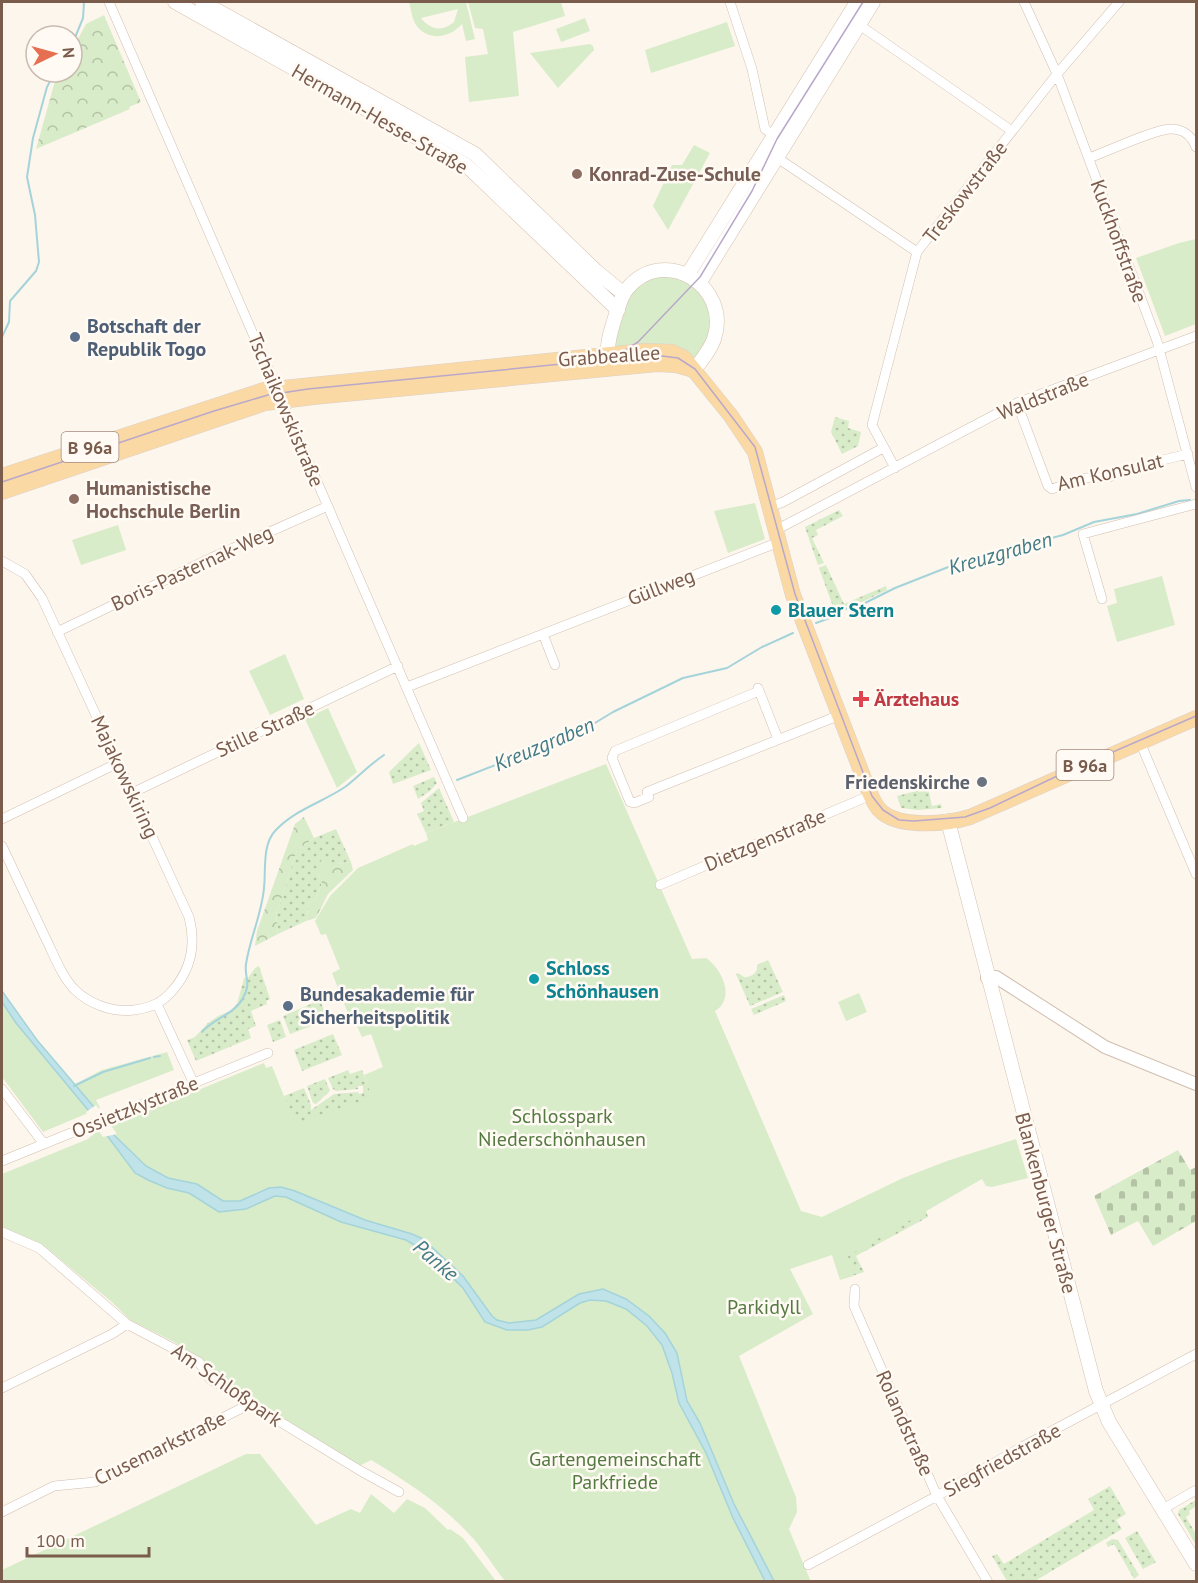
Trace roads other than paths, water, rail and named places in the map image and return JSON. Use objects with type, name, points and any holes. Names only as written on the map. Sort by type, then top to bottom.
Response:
[{"type":"main road","name":"Hermann-Hesse-Straße","points":[[175,2],[466,165],[618,310]]},
{"type":"main road","name":"Hermann-Hesse-Straße","points":[[202,2],[475,154],[596,272],[624,294]]},
{"type":"main road","points":[[694,278],[773,135],[856,2]]},
{"type":"main road","points":[[694,278],[776,157],[873,2]]},
{"type":"main road","points":[[609,361],[607,344],[624,294],[640,278],[652,272],[669,270],[694,278],[713,303],[716,321],[713,340],[694,370]]},
{"type":"main road","name":"Grabbeallee","points":[[2,476],[245,395],[279,394],[609,361],[650,350],[672,352],[684,358],[694,370]]},
{"type":"main road","name":"B 96a","points":[[694,370],[751,443],[758,461],[793,595],[870,792],[881,812],[905,823],[965,819],[987,812],[1057,778],[1197,718]]},
{"type":"main road","name":"Grabbeallee","points":[[2,492],[265,404],[279,394]]},
{"type":"main road","name":"Blankenburger Straße","points":[[948,821],[987,978],[1101,1405],[1197,1564]]},
{"type":"street","name":"Tschaikowskistraße","points":[[109,2],[463,818]]},
{"type":"street","points":[[730,2],[752,69],[765,129],[773,135],[776,157],[917,252]]},
{"type":"street","name":"Kuckhoffstraße","points":[[1024,2],[1057,74],[1160,350],[1197,488]]},
{"type":"street","name":"Treskowstraße","points":[[883,448],[872,425],[917,252],[1057,74],[1119,2]]},
{"type":"street","points":[[858,24],[1012,131]]},
{"type":"street","points":[[1089,159],[1168,129],[1184,132],[1197,147]]},
{"type":"street","name":"Waldstraße","points":[[777,536],[895,468],[1017,403],[1197,336]]},
{"type":"street","name":"Am Konsulat","points":[[1017,403],[1048,486],[1052,489],[1085,478],[1109,477],[1137,466],[1188,454]]},
{"type":"street","points":[[770,507],[883,448],[895,468]]},
{"type":"street","points":[[1102,599],[1083,534],[1197,504]]},
{"type":"street","name":"Boris-Pasternak-Weg","points":[[57,632],[213,557],[328,506]]},
{"type":"street","name":"Güllweg","points":[[407,687],[661,586],[777,536]]},
{"type":"street","name":"Majakowskiring","points":[[2,561],[15,567],[32,582],[42,598],[189,917],[192,951],[185,974],[172,992],[157,1004]]},
{"type":"street","points":[[543,634],[555,665]]},
{"type":"street","name":"Stille Straße","points":[[132,793],[398,666]]},
{"type":"street","points":[[778,739],[758,689],[615,751],[612,758],[630,802],[634,803],[649,797],[647,792],[840,715]]},
{"type":"street","points":[[1140,742],[1197,874]]},
{"type":"street","points":[[2,819],[118,763]]},
{"type":"street","name":"Dietzgenstraße","points":[[660,885],[870,792]]},
{"type":"street","points":[[2,846],[60,969],[76,991],[97,1004],[116,1010],[132,1010],[157,1004],[194,1084]]},
{"type":"street","points":[[987,978],[996,977],[1105,1047],[1197,1084]]},
{"type":"street","name":"Ossietzkystraße","points":[[2,1161],[268,1053]]},
{"type":"street","points":[[2,1089],[44,1144]]},
{"type":"street","name":"Am Schloßpark","points":[[2,1232],[39,1248],[127,1324],[199,1362],[210,1379],[399,1492]]},
{"type":"street","name":"Rolandstraße","points":[[855,1289],[854,1306],[937,1496],[988,1581]]},
{"type":"street","points":[[2,1388],[112,1334],[127,1324]]},
{"type":"street","name":"Siegfriedstraße","points":[[808,1565],[1197,1354]]},
{"type":"street","name":"Crusemarkstraße","points":[[2,1512],[54,1486],[95,1482],[250,1404]]},
{"type":"street","points":[[1163,1509],[1197,1490]]},
{"type":"water","name":"Panke","points":[[2,991],[37,1040],[94,1107],[115,1136],[146,1166],[168,1178],[197,1184],[223,1201],[240,1201],[269,1188],[281,1187],[365,1220],[412,1234],[423,1239],[463,1276],[497,1320],[509,1323],[536,1320],[579,1294],[603,1289],[626,1299],[649,1316],[665,1333],[677,1353],[687,1401],[700,1423],[734,1504],[774,1581],[765,1581],[733,1518],[706,1453],[679,1403],[662,1345],[647,1326],[626,1309],[606,1301],[590,1300],[580,1303],[542,1327],[507,1330],[485,1322],[463,1288],[429,1254],[406,1240],[341,1222],[286,1197],[275,1196],[246,1209],[219,1212],[189,1193],[167,1188],[148,1180],[135,1173],[88,1110],[16,1023],[2,1002]]},
{"type":"waterway","points":[[81,24],[84,2]]},
{"type":"waterway","points":[[2,337],[9,322],[10,301],[36,271],[39,262],[35,215],[27,177],[33,138],[49,84]]},
{"type":"waterway","name":"Kreuzgraben","points":[[816,623],[835,616],[849,607],[863,604],[895,588],[961,562],[1063,535],[1094,522],[1137,514],[1179,501],[1190,500]]},
{"type":"waterway","name":"Kreuzgraben","points":[[457,780],[580,732],[613,712],[683,678],[727,668],[762,647],[793,633]]},
{"type":"waterway","name":"Kreuzgraben","points":[[202,1032],[234,1009],[246,993],[246,964],[263,897],[265,858],[271,837],[291,817],[345,787],[384,755]]},
{"type":"waterway","name":"Kreuzgraben","points":[[154,1057],[160,1056]]},
{"type":"waterway","name":"Kreuzgraben","points":[[74,1086],[103,1072],[150,1058]]},
{"type":"tram line","points":[[615,357],[638,342],[700,277],[752,191],[777,139],[863,2]]},
{"type":"tram line","points":[[2,482],[268,395],[308,389],[654,355],[678,358],[695,369],[755,447],[795,594],[872,796],[883,810],[899,820],[965,817],[1196,716]]},
{"type":"place","name":"Konrad-Zuse-Schule","points":[[577,174]]},
{"type":"place","name":"Botschaft der Republik Togo","points":[[75,337]]},
{"type":"place","name":"Humanistische Hochschule Berlin","points":[[74,499]]},
{"type":"place","name":"Blauer Stern","points":[[776,610]]},
{"type":"place","name":"Ärztehaus","points":[[861,699]]},
{"type":"place","name":"Friedenskirche","points":[[982,782]]},
{"type":"place","name":"Schloss Schönhausen","points":[[534,979]]},
{"type":"place","name":"Bundesakademie für Sicherheitspolitik","points":[[288,1006]]},
{"type":"park label","name":"Schlosspark Niederschönhausen","points":[[562,1128]]},
{"type":"park label","name":"Parkidyll","points":[[764,1307]]},
{"type":"park label","name":"Gartengemeinschaft Parkfriede","points":[[615,1470]]}]
